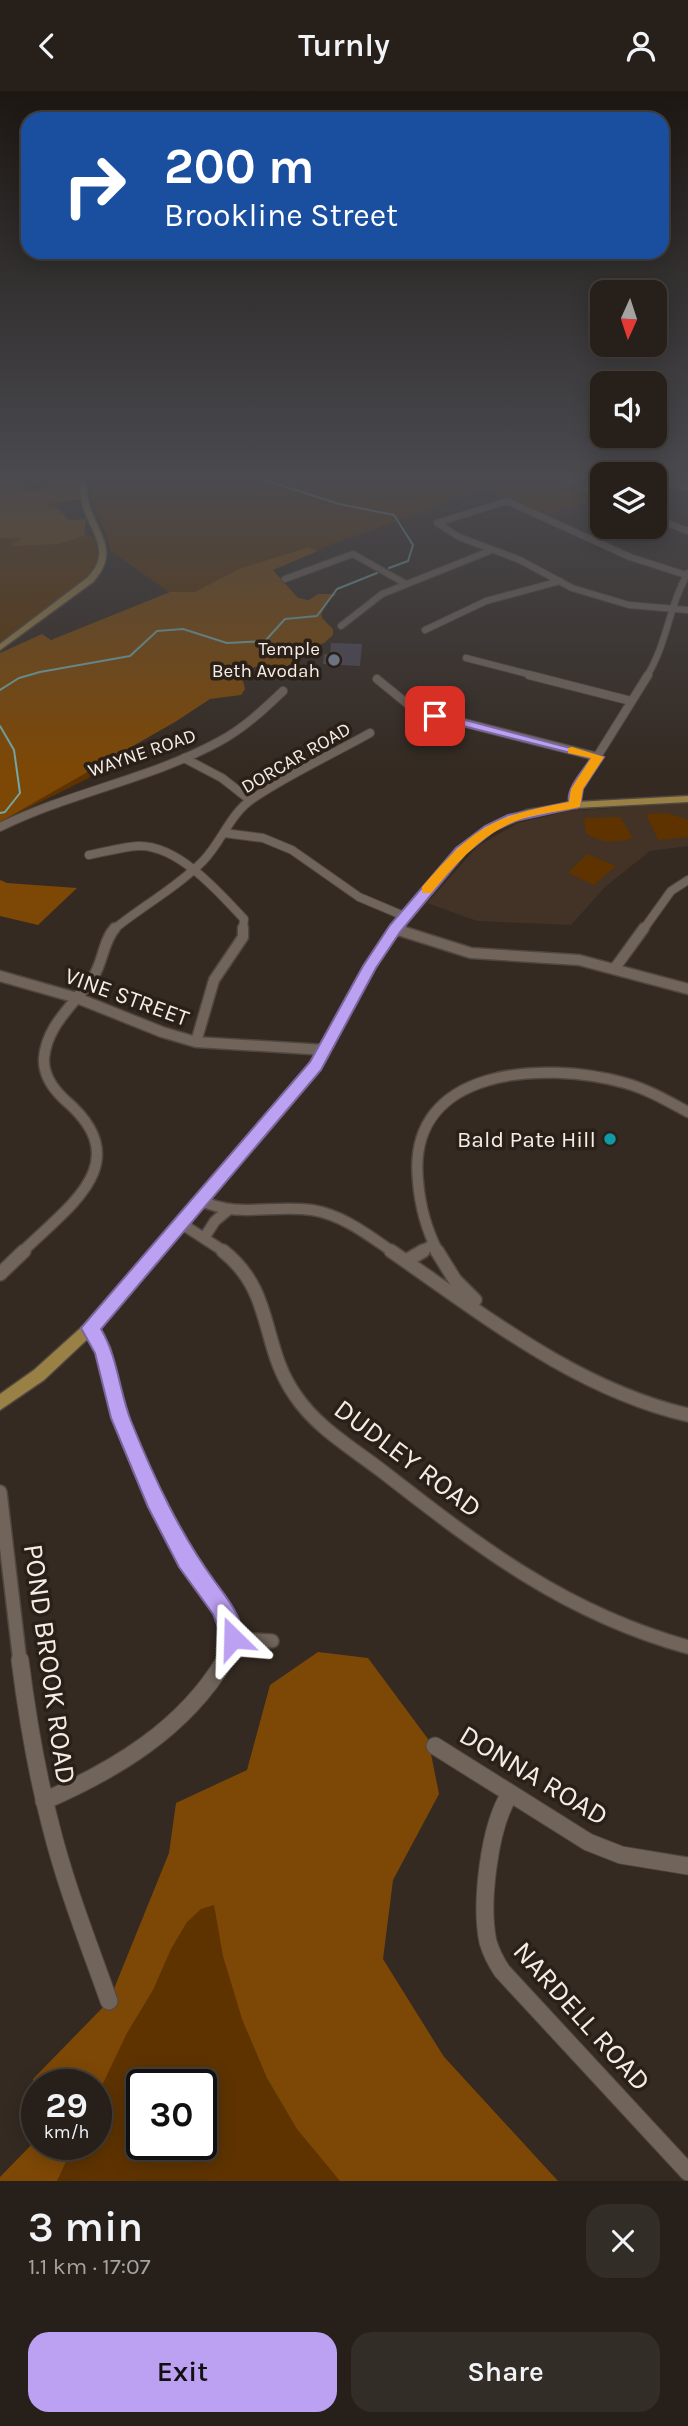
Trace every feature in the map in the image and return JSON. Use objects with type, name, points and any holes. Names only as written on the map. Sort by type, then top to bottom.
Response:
[{"type":"main road","points":[[0,648],[96,574]]},
{"type":"main road","points":[[0,1403],[39,1375],[90,1328],[282,1107],[325,1050],[370,966],[404,916],[460,851],[490,828],[527,813],[576,805],[688,799]]},
{"type":"street","points":[[285,579],[300,574]]},
{"type":"street","points":[[388,574],[406,584]]},
{"type":"street","points":[[341,626],[369,602],[432,574]]},
{"type":"street","points":[[545,574],[586,593],[629,605],[688,610]]},
{"type":"street","points":[[576,805],[574,796],[577,789],[658,659],[673,608],[687,574]]},
{"type":"street","points":[[425,631],[486,601],[560,582]]},
{"type":"street","points":[[466,658],[631,701]]},
{"type":"street","points":[[377,678],[410,706],[426,713],[598,757]]},
{"type":"street","name":"WAYNE ROAD","points":[[0,827],[64,797],[184,758],[230,736],[255,720],[283,691]]},
{"type":"street","name":"DORCAR ROAD","points":[[0,1274],[79,1196],[96,1168],[99,1153],[92,1128],[82,1115],[55,1091],[45,1073],[47,1042],[52,1028],[95,975],[112,931],[118,924],[174,888],[192,872],[214,850],[250,800],[370,733]]},
{"type":"street","points":[[184,758],[222,778],[250,800]]},
{"type":"street","points":[[224,833],[263,838],[284,847],[312,863],[359,897],[404,916]]},
{"type":"street","points":[[89,855],[120,848],[150,847],[178,858],[237,909],[244,919],[245,929],[238,945],[214,980],[196,1042]]},
{"type":"street","points":[[615,968],[671,891],[688,880]]},
{"type":"street","points":[[395,929],[471,953],[547,957],[615,968],[688,989]]},
{"type":"street","name":"VINE STREET","points":[[0,976],[77,998],[162,1032],[196,1042],[325,1050]]},
{"type":"street","points":[[500,1324],[462,1289],[448,1271],[434,1244],[416,1188],[417,1145],[432,1112],[444,1100],[479,1083],[513,1075],[555,1073],[622,1083],[652,1093],[688,1111]]},
{"type":"street","points":[[199,1200],[227,1211],[285,1208],[324,1212],[365,1233],[552,1358],[601,1385],[650,1406],[688,1415]]},
{"type":"street","points":[[204,1238],[215,1221],[227,1211]]},
{"type":"street","name":"DUDLEY ROAD","points":[[182,1224],[244,1270],[253,1282],[276,1363],[284,1382],[307,1413],[453,1524],[572,1603],[643,1635],[688,1647]]},
{"type":"street","points":[[406,1261],[434,1244]]},
{"type":"street","points":[[44,1801],[85,1784],[125,1762],[158,1739],[217,1673],[229,1654],[232,1639],[230,1625],[186,1560],[156,1500],[120,1418],[103,1350],[90,1328]]},
{"type":"street","name":"POND BROOK ROAD","points":[[0,1492],[20,1679],[44,1801],[108,2001]]},
{"type":"street","points":[[232,1639],[272,1641]]},
{"type":"street","name":"DONNA ROAD","points":[[435,1746],[588,1842],[621,1855],[688,1866]]},
{"type":"street","name":"NARDELL ROAD","points":[[510,1794],[504,1800],[493,1838],[486,1930],[490,1952],[502,1971],[688,2172]]},
{"type":"shaded area","points":[[0,574],[90,574],[84,580],[0,644]]},
{"type":"shaded area","points":[[143,574],[265,574],[312,613],[323,608],[322,617],[96,764],[89,778],[0,822],[0,663],[180,600]]},
{"type":"shaded area","points":[[230,574],[276,574],[298,598],[309,600],[318,594],[337,594],[330,599],[321,614],[333,629],[333,635],[324,643],[304,649],[281,675],[275,675],[265,667],[254,667],[243,681],[245,689],[241,695],[210,699],[175,722],[0,822],[0,653],[42,634],[51,640],[170,592],[195,592]]},
{"type":"shaded area","points":[[688,803],[688,846],[650,851],[605,887],[571,925],[477,921],[427,903],[478,846],[518,823],[568,811]]},
{"type":"shaded area","points":[[667,813],[688,820],[688,837],[658,840],[646,814]]},
{"type":"shaded area","points":[[620,817],[633,838],[609,841],[586,833],[584,818]]},
{"type":"shaded area","points":[[587,854],[616,866],[594,885],[568,873]]},
{"type":"shaded area","points":[[0,880],[7,883],[77,888],[38,925],[0,916]]},
{"type":"shaded area","points":[[318,1652],[368,1658],[428,1739],[439,1794],[393,1880],[383,1959],[444,2057],[558,2181],[340,2181],[297,2129],[267,2078],[242,2019],[223,1956],[214,1905],[201,1909],[187,1922],[110,2069],[43,2069],[109,2001],[169,1853],[176,1803],[247,1770],[270,1685]]},
{"type":"shaded area","points":[[218,1807],[556,2181],[23,2181],[34,2160],[112,2160],[112,2069],[103,2069]]},
{"type":"shaded area","points":[[21,2155],[21,2160],[67,2160],[57,2181],[0,2181],[0,2177]]},
{"type":"building","name":"Temple Beth Avodah","points":[[331,643],[362,644],[360,666],[323,664],[324,654],[330,655]]},
{"type":"waterway","points":[[0,690],[19,678],[40,672],[130,656],[157,631],[183,629],[227,643],[265,641],[285,619],[317,616],[337,589],[376,574]]},
{"type":"waterway","points":[[0,726],[14,750],[20,793],[5,812],[0,813]]},
{"type":"slow traffic","points":[[427,890],[460,851],[490,828],[527,813],[576,805],[574,796],[577,789],[598,757],[572,750]]},
{"type":"place","name":"Temple Beth Avodah","points":[[334,660]]},
{"type":"place","name":"Bald Pate Hill","points":[[610,1139]]},
{"type":"route","points":[[233,1638],[230,1625],[220,1607],[186,1560],[156,1500],[120,1418],[103,1350],[90,1328],[315,1066],[370,966],[404,916],[460,851],[490,828],[512,818],[576,805],[574,796],[577,789],[598,757],[435,716]]}]
